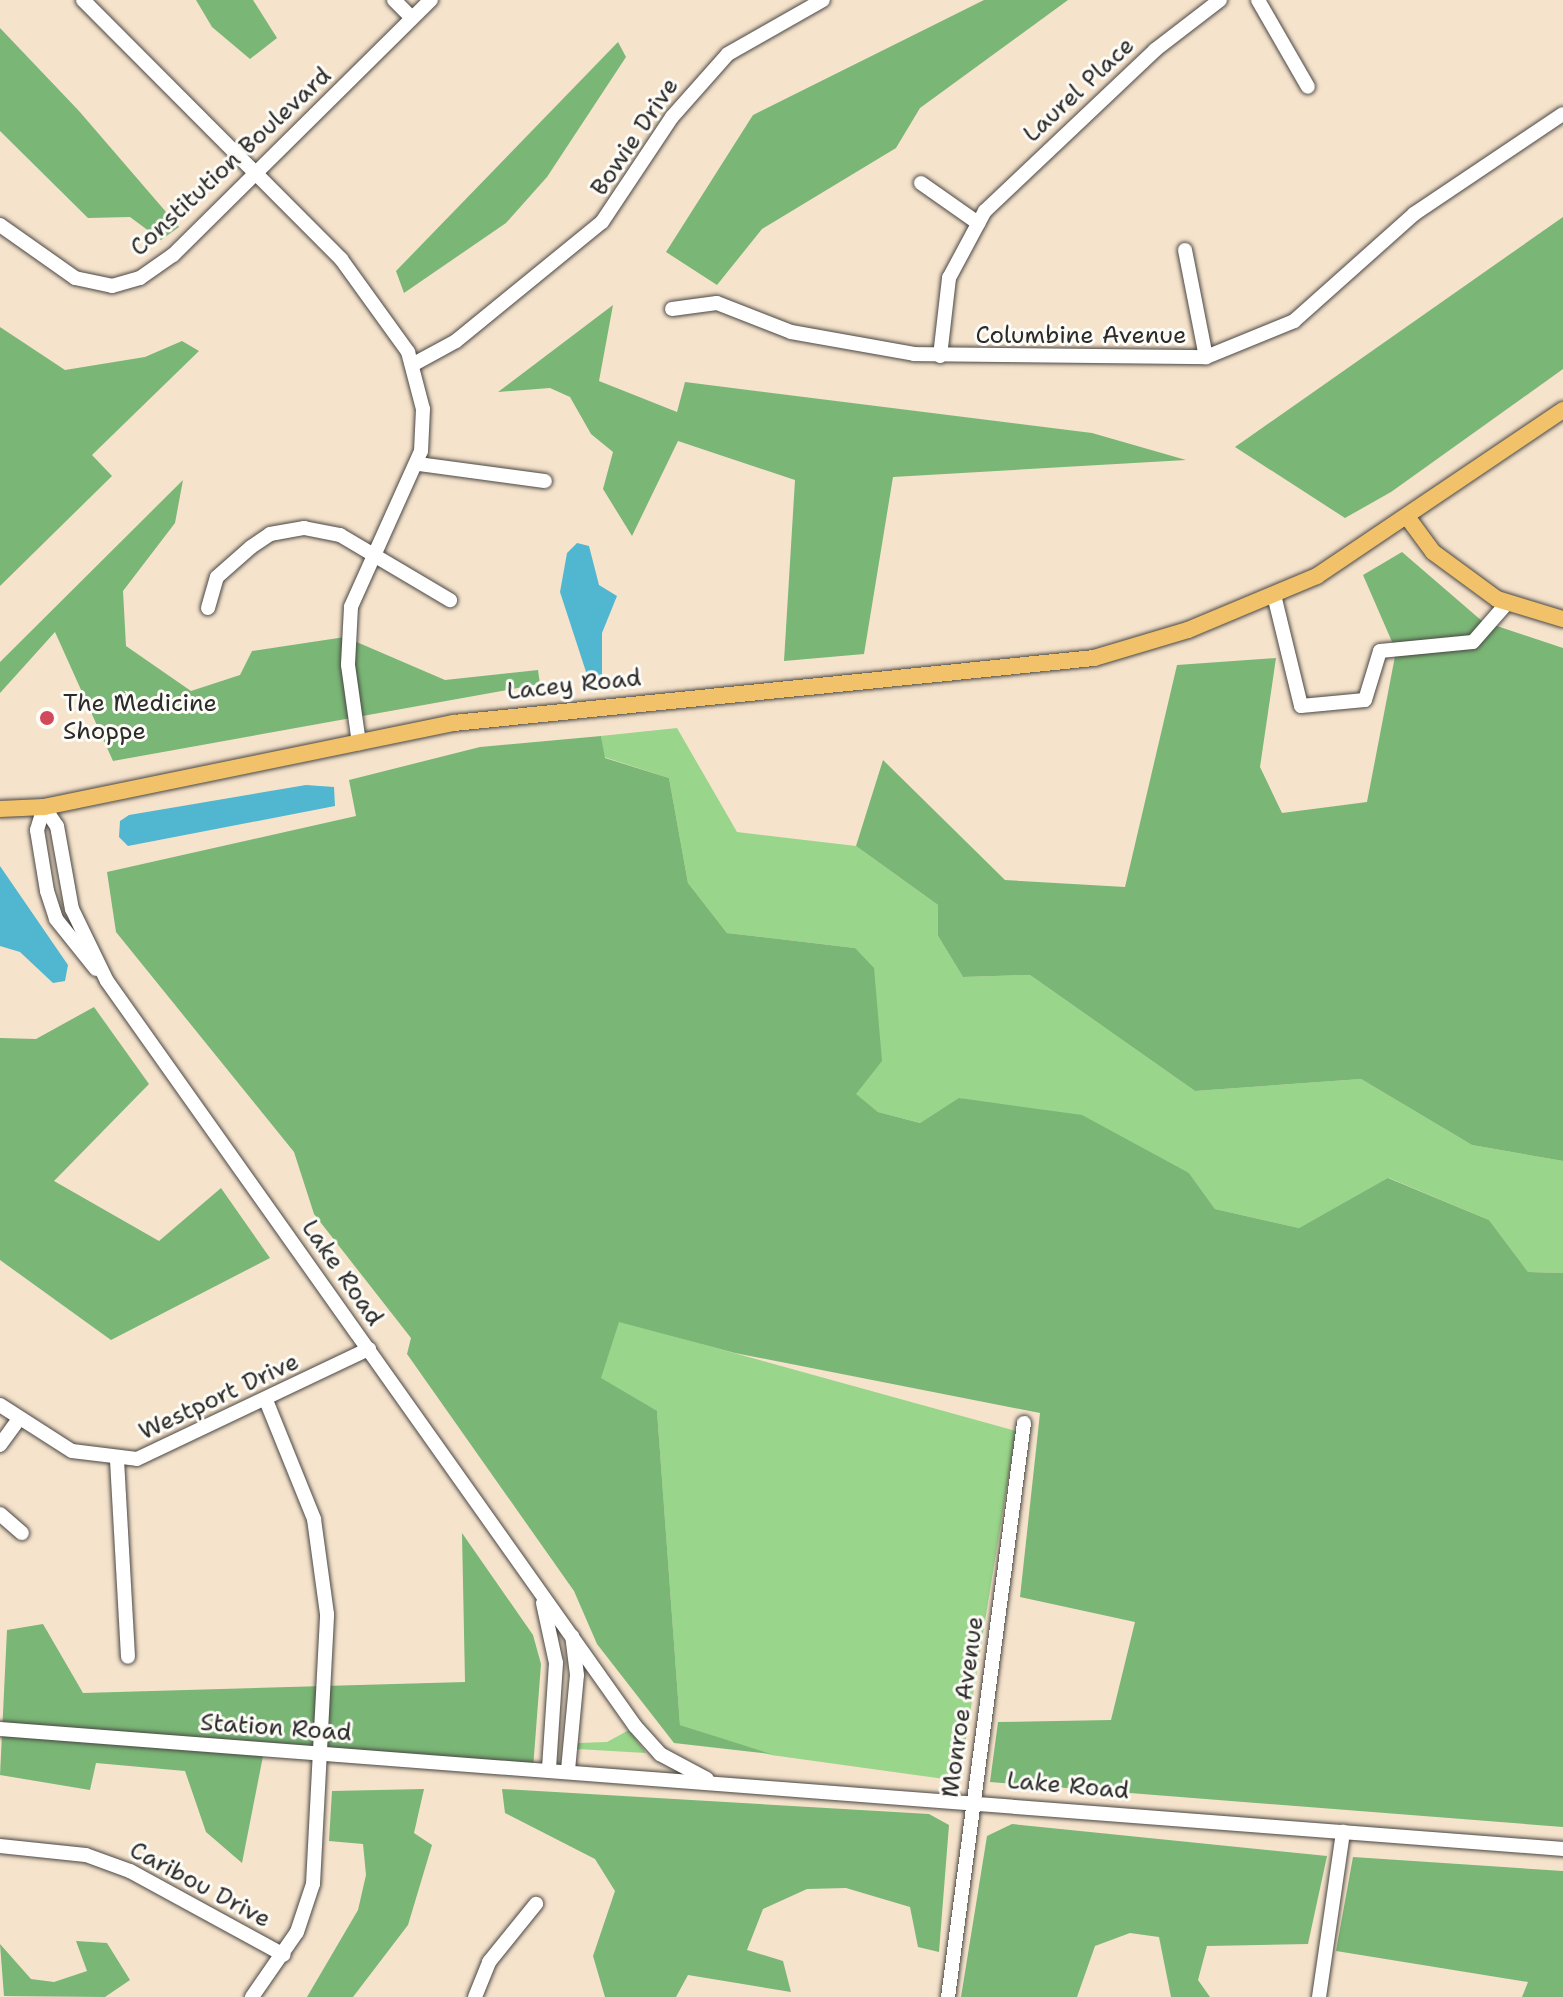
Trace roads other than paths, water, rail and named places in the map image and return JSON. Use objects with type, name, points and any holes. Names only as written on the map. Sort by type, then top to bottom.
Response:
[{"type":"main road","name":"Lacey Road","points":[[0,809],[44,807],[359,743],[554,710],[1014,671],[1157,640],[1274,595],[1408,518],[1563,410]]},
{"type":"main road","points":[[1408,518],[1433,552],[1507,603],[1563,619]]},
{"type":"street","points":[[83,0],[257,173],[368,289],[412,365],[423,409],[419,464],[357,584],[347,635],[359,743]]},
{"type":"street","points":[[394,0],[412,18]]},
{"type":"street","name":"Constitution Boulevard","points":[[0,225],[75,278],[128,283],[173,255],[431,0]]},
{"type":"street","name":"Bowie Drive","points":[[412,365],[456,341],[602,222],[672,117],[728,54],[823,0]]},
{"type":"street","name":"Laurel Place","points":[[940,356],[949,278],[978,223],[1155,50],[1220,0]]},
{"type":"street","points":[[1258,0],[1308,87]]},
{"type":"street","name":"Columbine Avenue","points":[[672,309],[717,303],[831,342],[940,356],[1206,357],[1294,321],[1414,214],[1563,114]]},
{"type":"street","points":[[921,183],[978,223]]},
{"type":"street","points":[[1185,250],[1206,357]]},
{"type":"street","points":[[419,464],[545,481]]},
{"type":"street","points":[[208,608],[217,577],[270,534],[325,529],[373,551],[450,600]]},
{"type":"street","points":[[1274,595],[1301,706],[1365,700],[1380,651],[1473,642],[1507,603]]},
{"type":"street","name":"Lake Road","points":[[44,807],[37,830],[56,919],[107,981],[648,1742],[715,1783]]},
{"type":"street","name":"Westport Drive","points":[[0,1405],[72,1451],[117,1460],[155,1454],[369,1349]]},
{"type":"street","points":[[252,1997],[284,1955],[313,1884],[322,1754],[323,1554],[304,1487],[266,1400]]},
{"type":"street","points":[[0,1445],[19,1419]]},
{"type":"street","name":"Monroe Avenue","points":[[948,1997],[1024,1423]]},
{"type":"street","points":[[117,1460],[128,1657]]},
{"type":"street","points":[[0,1514],[22,1533]]},
{"type":"street","name":"Lake Road","points":[[539,1591],[556,1649],[549,1769],[1563,1849]]},
{"type":"street","points":[[568,1770],[577,1675],[571,1631]]},
{"type":"street","name":"Station Road","points":[[0,1729],[549,1769]]},
{"type":"street","points":[[1319,1997],[1343,1832]]},
{"type":"street","name":"Caribou Drive","points":[[0,1846],[86,1855],[130,1871],[284,1955]]},
{"type":"street","points":[[475,1997],[489,1962],[536,1904]]},
{"type":"water","points":[[577,543],[589,546],[599,585],[617,596],[602,633],[602,679],[589,681],[560,592],[567,553]]},
{"type":"water","points":[[306,785],[334,787],[335,806],[128,846],[119,837],[120,821],[129,815]]},
{"type":"water","points":[[0,866],[68,965],[65,981],[53,983],[20,952],[0,946]]},
{"type":"place","name":"The Medicine Shoppe","points":[[47,718]]}]
